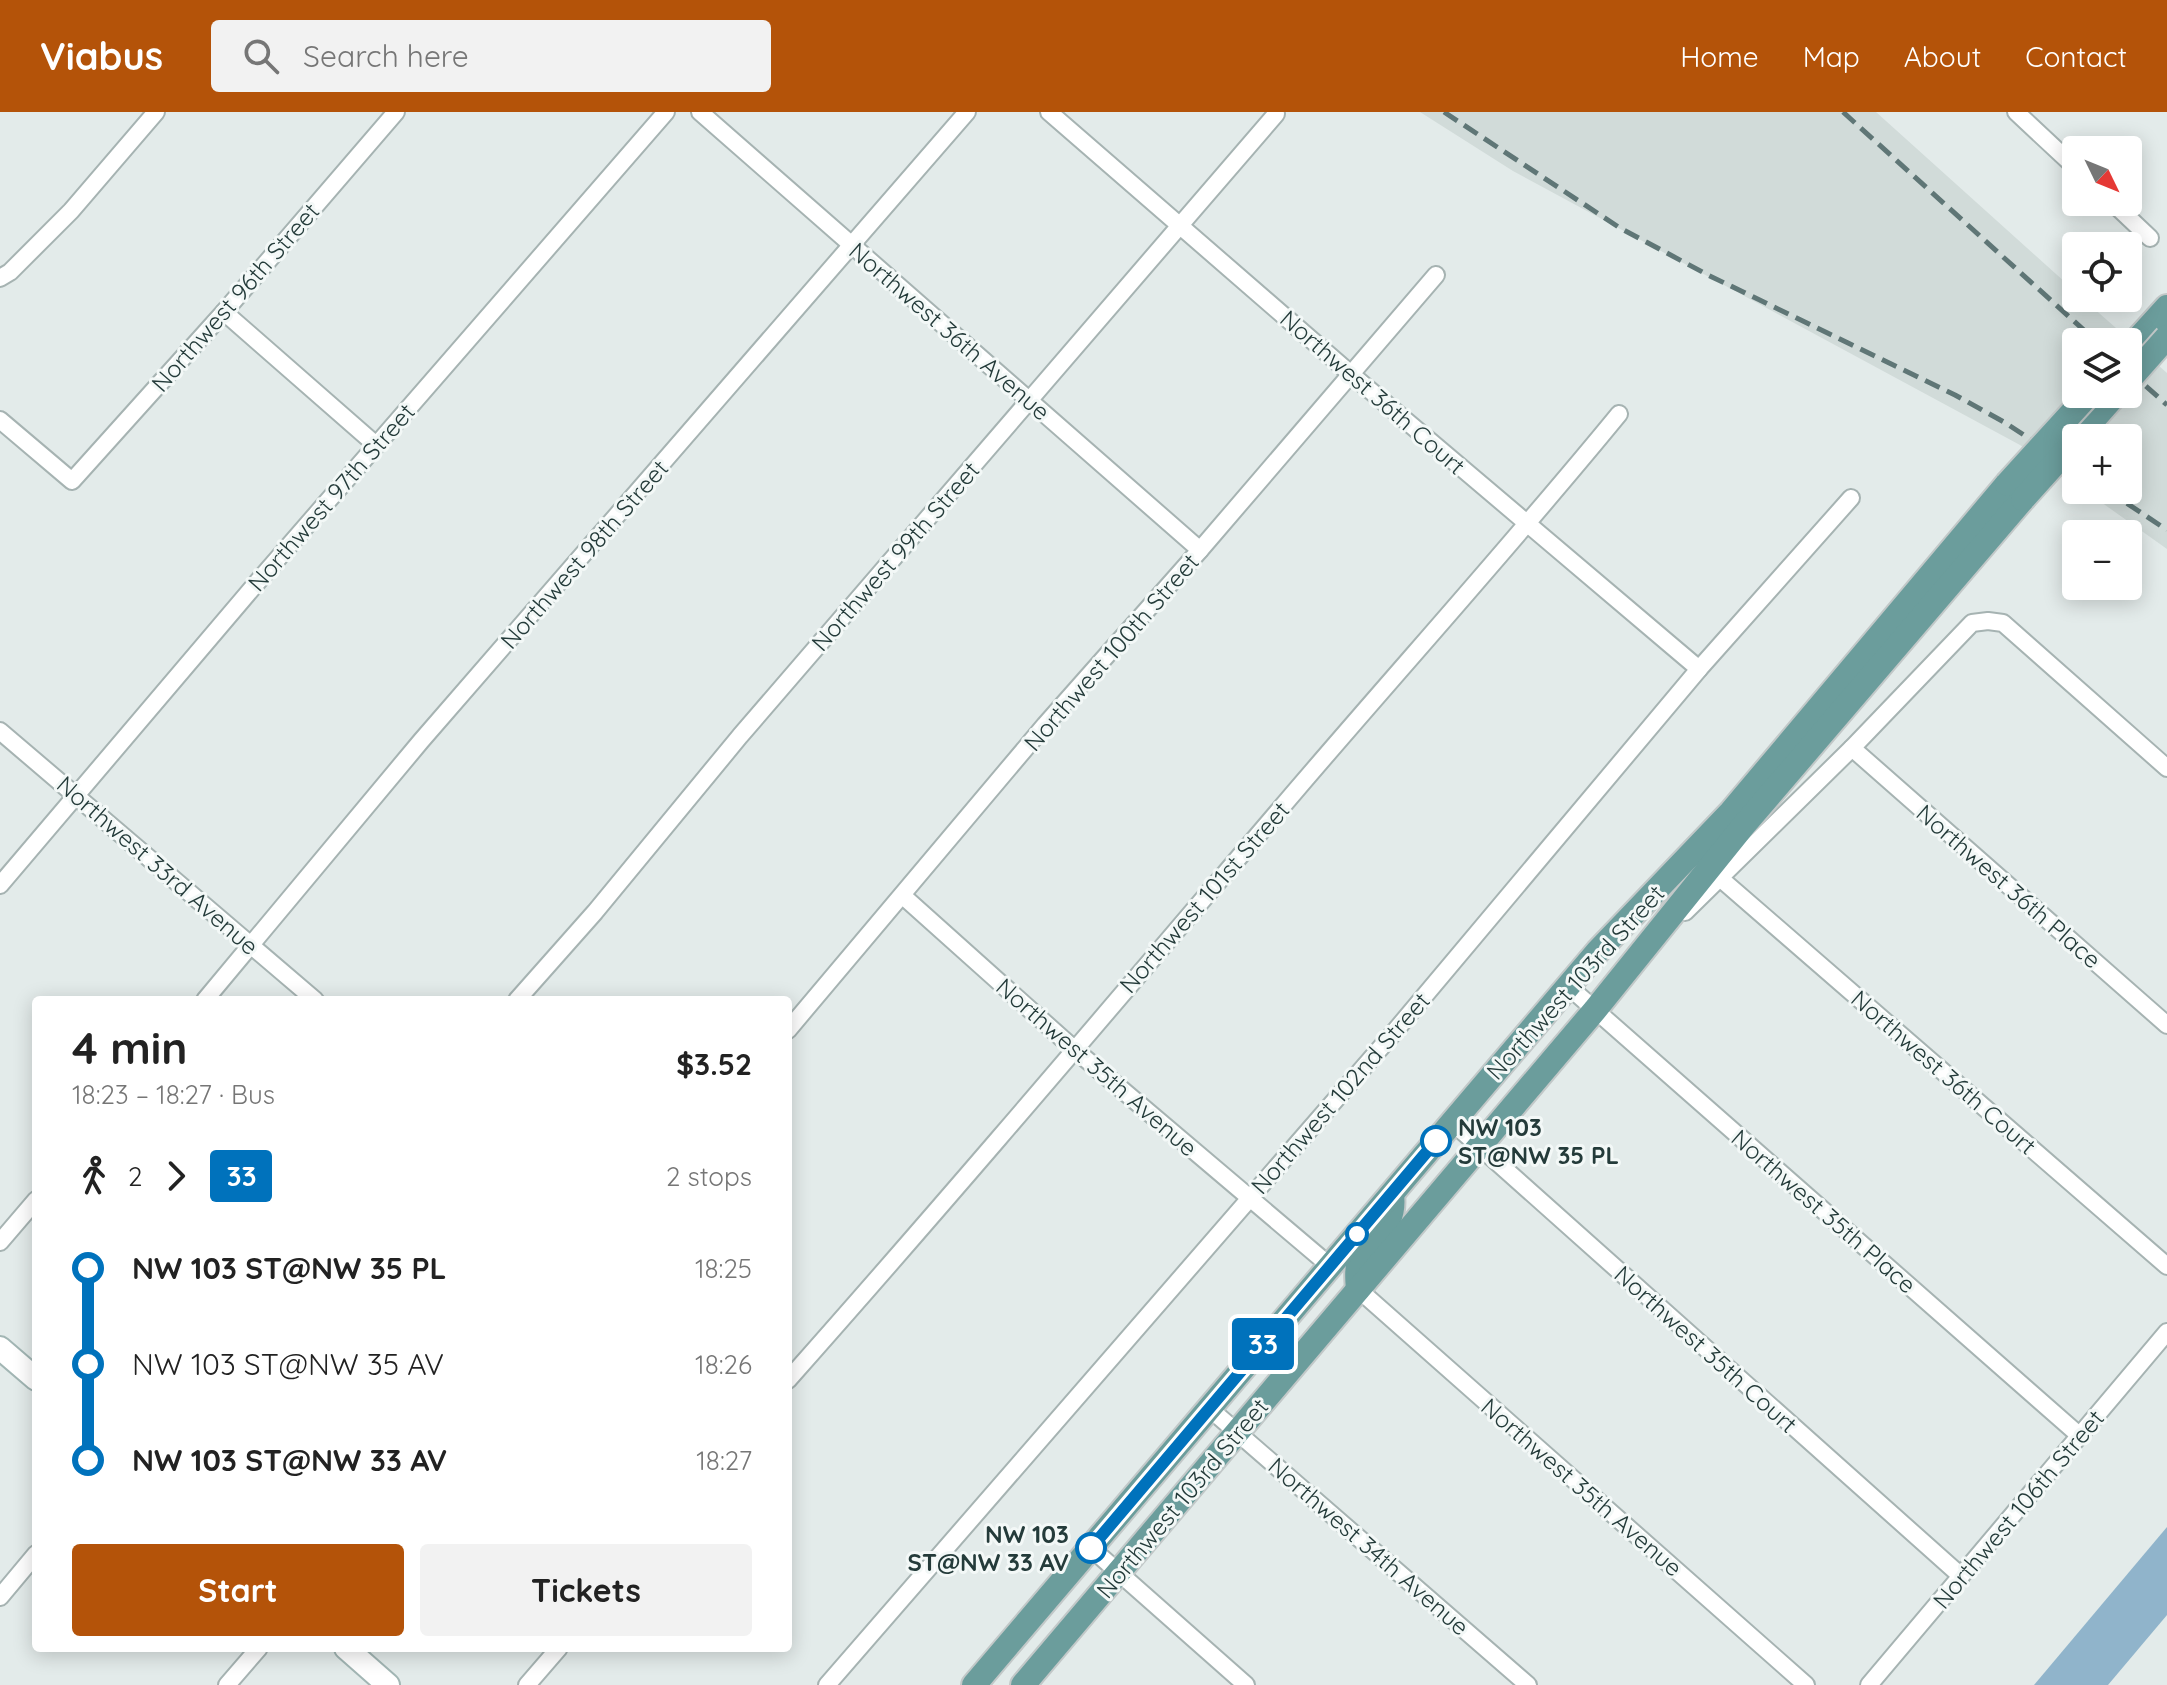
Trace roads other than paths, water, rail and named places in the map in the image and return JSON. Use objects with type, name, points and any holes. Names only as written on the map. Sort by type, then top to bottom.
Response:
[{"type":"main road","points":[[2142,338],[2162,322]]},
{"type":"main road","points":[[2142,357],[2162,322]]},
{"type":"main road","name":"Northwest 103rd Street","points":[[1023,1685],[1595,1010],[2015,492],[2078,408]]},
{"type":"main road","name":"Northwest 103rd Street","points":[[2090,424],[2104,408]]},
{"type":"main road","name":"Northwest 103rd Street","points":[[974,1685],[1568,986],[1731,812],[2015,492],[2062,452]]},
{"type":"main road","points":[[1358,1289],[1357,1271],[1362,1256],[1386,1227],[1394,1209],[1392,1193]]},
{"type":"main road","points":[[1297,1363],[1298,1346],[1332,1300],[1334,1280],[1330,1266]]},
{"type":"main road","points":[[0,1348],[32,1376]]},
{"type":"main road","points":[[351,1652],[388,1685]]},
{"type":"street","points":[[0,278],[10,272],[71,211],[156,112]]},
{"type":"street","name":"Northwest 96th Street","points":[[0,420],[72,481],[224,312],[396,112]]},
{"type":"street","name":"Northwest 97th Street","points":[[0,885],[666,112]]},
{"type":"street","name":"Northwest 36th Avenue","points":[[700,112],[1200,550]]},
{"type":"street","name":"Northwest 98th Street","points":[[208,996],[421,741],[967,112]]},
{"type":"street","name":"Northwest 36th Court","points":[[1049,112],[1352,375],[1699,669]]},
{"type":"street","points":[[2016,112],[2062,155]]},
{"type":"street","name":"Northwest 99th Street","points":[[521,996],[595,912],[734,743],[1276,114]]},
{"type":"street","points":[[2127,216],[2150,238]]},
{"type":"street","name":"Northwest 100th Street","points":[[792,1025],[1045,725],[1436,275]]},
{"type":"street","points":[[224,312],[376,445]]},
{"type":"street","name":"Northwest 101st Street","points":[[792,1375],[1528,525],[1619,414]]},
{"type":"street","name":"Northwest 102nd Street","points":[[827,1685],[1390,1037],[1699,669],[1851,498]]},
{"type":"street","name":"Northwest 103rd Street","points":[[1650,942],[1721,879],[1972,623],[2003,623],[2167,768]]},
{"type":"street","name":"Northwest 33rd Avenue","points":[[0,731],[310,996]]},
{"type":"street","name":"Northwest 36th Place","points":[[1852,748],[2167,1025]]},
{"type":"street","name":"Northwest 36th Court","points":[[1721,879],[2167,1266]]},
{"type":"street","name":"Northwest 35th Avenue","points":[[903,896],[1074,1049],[1330,1266]]},
{"type":"street","name":"Northwest 35th Place","points":[[1568,986],[2080,1436]]},
{"type":"street","name":"Northwest 35th Court","points":[[1452,1122],[1961,1576]]},
{"type":"street","points":[[0,1242],[32,1205]]},
{"type":"street","name":"Northwest 35th Avenue","points":[[1358,1289],[1806,1685]]},
{"type":"street","name":"Northwest 106th Street","points":[[1869,1685],[2167,1332]]},
{"type":"street","name":"Northwest 34th Avenue","points":[[1209,1408],[1528,1685]]},
{"type":"street","points":[[1091,1548],[1246,1685]]},
{"type":"street","points":[[0,1597],[32,1559]]},
{"type":"street","points":[[227,1685],[256,1652]]},
{"type":"street","points":[[527,1685],[556,1652]]},
{"type":"water","points":[[2167,1527],[2167,1615],[2108,1685],[2034,1685]]},
{"type":"railway","points":[[1444,112],[1620,228],[1708,275],[1955,395],[2062,460]]},
{"type":"railway","points":[[1843,112],[2082,328]]},
{"type":"railway","points":[[2142,383],[2167,405]]},
{"type":"railway","points":[[2128,504],[2167,530]]},
{"type":"place","name":"NW 103 ST@NW 35 PL","points":[[1436,1141]]},
{"type":"place","name":"NW 103 ST@NW 33 AV","points":[[1091,1548]]}]
